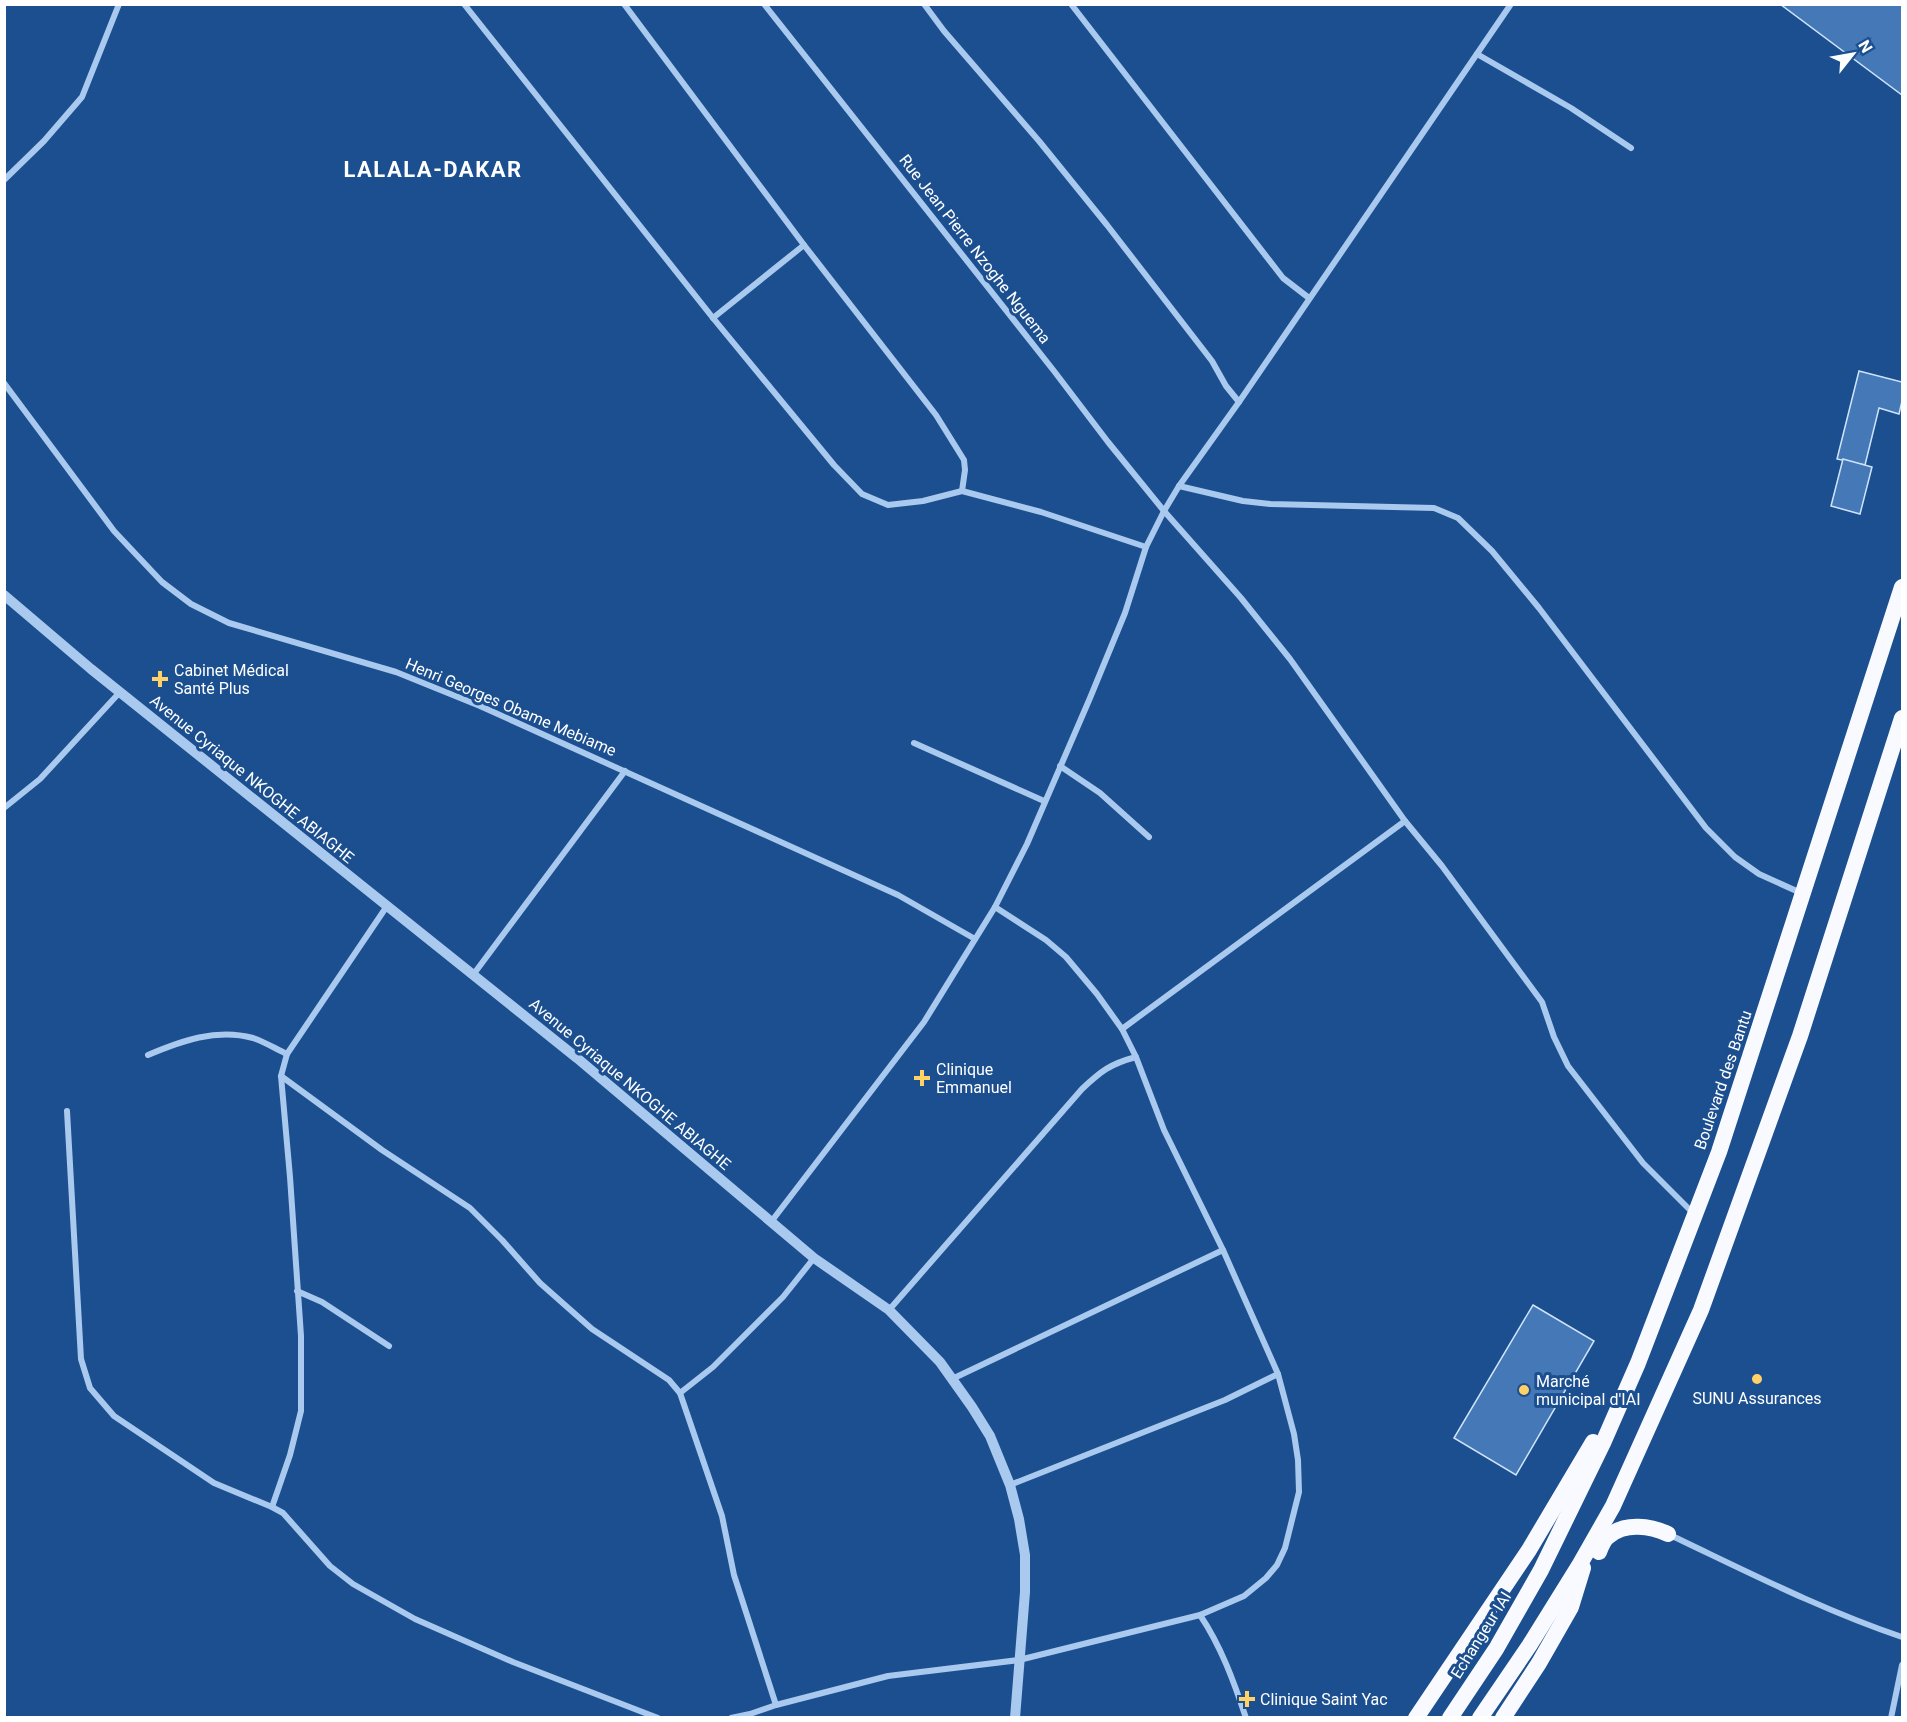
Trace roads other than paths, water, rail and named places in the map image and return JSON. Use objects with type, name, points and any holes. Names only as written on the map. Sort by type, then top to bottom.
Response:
[{"type":"highway","name":"Boulevard des Bantu","points":[[1541,1570],[1603,1443],[1638,1363],[1719,1152],[1902,587]]},
{"type":"highway","points":[[1503,1718],[1539,1663],[1588,1550],[1613,1506],[1701,1310],[1800,1036],[1902,718]]},
{"type":"highway","points":[[1416,1718],[1529,1550],[1638,1363]]},
{"type":"highway","points":[[1588,1550],[1620,1530],[1643,1526],[1656,1528],[1668,1534]]},
{"type":"highway","points":[[1480,1718],[1609,1536]]},
{"type":"highway","name":"Echangeur IAI","points":[[1450,1718],[1496,1649],[1541,1570]]},
{"type":"street","points":[[4,180],[44,141],[82,97],[119,4]]},
{"type":"street","points":[[465,4],[713,318],[834,465],[862,494],[888,505],[922,501],[962,491],[1041,512],[1146,547]]},
{"type":"street","points":[[624,4],[804,245],[936,415],[964,460],[962,491]]},
{"type":"street","name":"Rue Jean Pierre Nzoghe Nguema","points":[[764,4],[1164,511],[1241,598],[1290,659],[1405,821],[1442,866],[1542,1002],[1554,1037],[1568,1066],[1643,1163],[1694,1215]]},
{"type":"street","points":[[924,4],[944,31],[1040,141],[1184,325],[1239,402]]},
{"type":"street","points":[[1071,4],[1283,278],[1309,298]]},
{"type":"street","points":[[771,1222],[924,1022],[995,907],[1027,844],[1090,698],[1125,613],[1146,547],[1179,486],[1511,4]]},
{"type":"street","points":[[1477,54],[1571,108],[1631,148]]},
{"type":"street","points":[[713,318],[804,245]]},
{"type":"street","name":"Henri Georges Obame Mebiame","points":[[4,383],[114,531],[162,582],[191,604],[229,623],[396,672],[480,706],[898,895],[975,939]]},
{"type":"street","points":[[1179,486],[1243,501],[1270,504],[1434,508],[1458,518],[1492,551],[1539,608],[1706,828],[1736,857],[1759,874],[1802,893]]},
{"type":"street","name":"Avenue Cyriaque NKOGHE ABIAGHE","points":[[4,595],[120,692],[577,1058],[814,1258],[889,1310],[940,1362],[990,1437],[1010,1485],[1019,1519],[1025,1555],[1025,1592],[1015,1718]]},
{"type":"street","points":[[4,808],[40,779],[120,692]]},
{"type":"street","points":[[914,744],[1044,801]]},
{"type":"street","points":[[1060,766],[1100,793],[1149,837]]},
{"type":"street","points":[[473,975],[626,771]]},
{"type":"street","points":[[1122,1029],[1405,821]]},
{"type":"street","points":[[272,1507],[290,1455],[301,1411],[301,1336],[281,1076],[287,1054],[387,906]]},
{"type":"street","points":[[731,1718],[888,1676],[1019,1660],[1200,1616],[1244,1596],[1266,1578],[1277,1565],[1285,1548],[1299,1492],[1298,1460],[1294,1434],[1278,1374],[1164,1130],[1136,1057],[1122,1029],[1066,957],[1046,940],[995,907]]},
{"type":"street","points":[[148,1055],[191,1038],[232,1033],[255,1039],[287,1054]]},
{"type":"street","points":[[889,1310],[1082,1089],[1101,1071],[1116,1062],[1136,1057]]},
{"type":"street","points":[[281,1076],[382,1150],[470,1208],[557,1299],[592,1329],[669,1380],[680,1393],[722,1516],[734,1575],[776,1705]]},
{"type":"street","points":[[67,1111],[81,1359],[90,1388],[114,1416],[214,1484],[283,1513],[330,1566],[353,1584],[415,1619],[513,1662],[658,1718]]},
{"type":"street","points":[[952,1379],[1222,1250]]},
{"type":"street","points":[[680,1393],[713,1367],[783,1297],[814,1258]]},
{"type":"street","points":[[297,1291],[322,1302],[389,1346]]},
{"type":"street","points":[[1010,1485],[1225,1400],[1278,1374]]},
{"type":"street","points":[[1668,1534],[1805,1599],[1871,1627],[1902,1637]]},
{"type":"street","points":[[1200,1616],[1210,1630],[1235,1683],[1246,1718]]},
{"type":"street","points":[[1891,1718],[1902,1665]]},
{"type":"place","name":"Cabinet Médical Santé Plus","points":[[160,679]]},
{"type":"place","name":"Clinique Emmanuel","points":[[922,1078]]},
{"type":"place","name":"SUNU Assurances","points":[[1757,1379]]},
{"type":"place","name":"Marché municipal d'IAI","points":[[1524,1390]]},
{"type":"place","name":"Clinique Saint Yac","points":[[1247,1699]]},
{"type":"district","name":"LALALA-DAKAR","points":[[433,169]]}]
